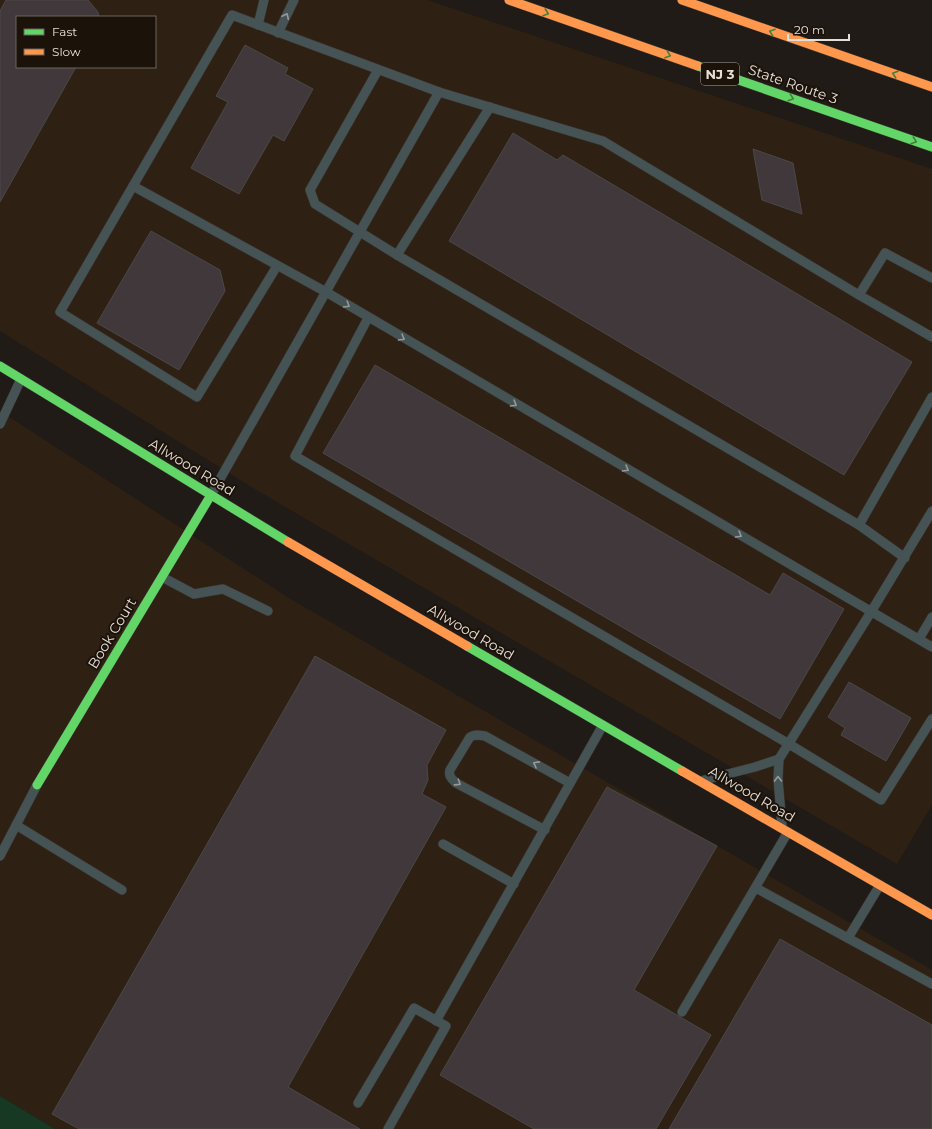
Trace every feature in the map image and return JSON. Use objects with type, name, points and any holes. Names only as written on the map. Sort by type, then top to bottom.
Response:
[{"type":"main road","name":"State Route 3","points":[[509,0],[932,147]]},
{"type":"main road","points":[[682,0],[932,87]]},
{"type":"main road","name":"Allwood Road","points":[[0,366],[312,557],[701,780],[932,915]]},
{"type":"main road","name":"Book Court","points":[[37,785],[211,495]]},
{"type":"lane","points":[[258,25],[264,0]]},
{"type":"lane","points":[[278,33],[294,0]]},
{"type":"lane","points":[[277,266],[198,397],[60,312],[232,15],[439,92],[603,141],[859,295],[932,337]]},
{"type":"lane","points":[[378,70],[310,190],[315,204],[359,233],[859,525],[904,558]]},
{"type":"lane","points":[[211,495],[439,92]]},
{"type":"lane","points":[[397,255],[490,107]]},
{"type":"lane","points":[[133,186],[326,292],[871,612],[932,646]]},
{"type":"lane","points":[[859,295],[886,253],[932,278]]},
{"type":"lane","points":[[368,318],[295,456],[789,744],[881,800],[932,719]]},
{"type":"lane","points":[[0,424],[21,379]]},
{"type":"lane","points":[[859,525],[932,396]]},
{"type":"lane","points":[[682,1012],[756,888],[785,830],[778,779],[779,759],[932,511]]},
{"type":"lane","points":[[162,577],[194,594],[223,590],[268,611]]},
{"type":"lane","points":[[919,639],[932,617]]},
{"type":"lane","points":[[436,1021],[603,725]]},
{"type":"lane","points":[[545,830],[456,783],[449,775],[450,770],[470,737],[480,735],[570,783]]},
{"type":"lane","points":[[701,780],[755,767],[779,759]]},
{"type":"lane","points":[[0,856],[37,785]]},
{"type":"lane","points":[[16,825],[122,890]]},
{"type":"lane","points":[[442,844],[514,884]]},
{"type":"lane","points":[[848,938],[880,885]]},
{"type":"lane","points":[[756,888],[932,984]]},
{"type":"lane","points":[[358,1103],[414,1008],[446,1026],[388,1129]]},
{"type":"shaded area","points":[[0,0],[427,0],[932,169],[932,805],[897,864],[258,491],[0,331]]},
{"type":"shaded area","points":[[0,411],[289,598],[932,970],[932,1129],[55,1129],[0,1096]]},
{"type":"green space","points":[[0,1096],[55,1129],[0,1129]]},
{"type":"building","points":[[6,0],[88,0],[98,12],[99,16],[16,16],[16,68],[75,68],[0,202],[0,11]]},
{"type":"building","points":[[245,45],[288,68],[285,74],[313,89],[284,141],[273,135],[239,194],[191,168],[228,102],[216,96]]},
{"type":"building","points":[[513,133],[557,160],[563,155],[912,362],[844,475],[449,241]]},
{"type":"building","points":[[753,149],[793,163],[802,214],[762,200]]},
{"type":"building","points":[[151,231],[220,270],[225,291],[179,370],[97,323]]},
{"type":"building","points":[[375,365],[770,595],[783,573],[844,609],[780,719],[323,453]]},
{"type":"building","points":[[315,656],[446,730],[427,765],[428,780],[422,794],[446,807],[288,1087],[360,1129],[79,1129],[52,1114]]},
{"type":"building","points":[[849,682],[911,718],[886,761],[841,735],[845,728],[828,717]]},
{"type":"building","points":[[607,787],[717,846],[634,990],[711,1035],[656,1129],[534,1129],[440,1075]]},
{"type":"building","points":[[780,939],[932,1025],[932,1129],[669,1129]]},
{"type":"traffic: fast","points":[[698,66],[932,147]]},
{"type":"traffic: fast","points":[[0,366],[288,542]]},
{"type":"traffic: fast","points":[[37,785],[211,495]]},
{"type":"traffic: fast","points":[[467,646],[682,771]]},
{"type":"traffic: slow","points":[[509,0],[698,66]]},
{"type":"traffic: slow","points":[[682,0],[932,87]]},
{"type":"traffic: slow","points":[[288,542],[467,646]]},
{"type":"traffic: slow","points":[[682,771],[932,915]]}]
